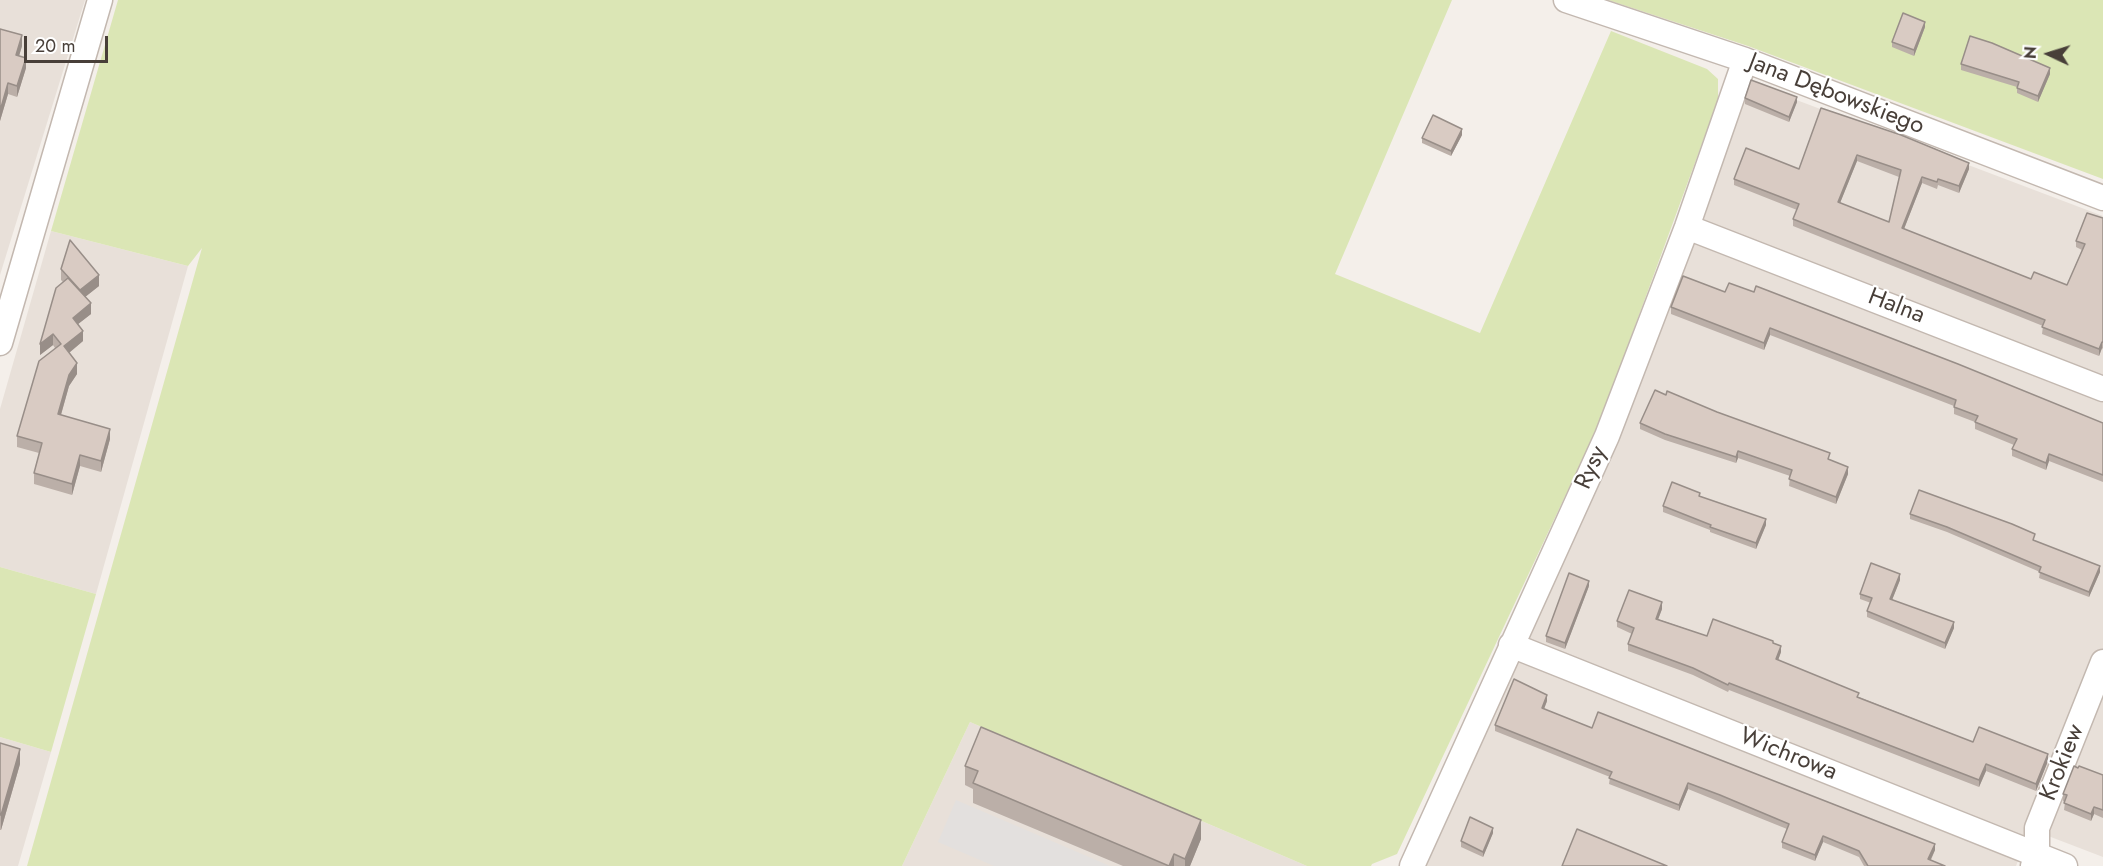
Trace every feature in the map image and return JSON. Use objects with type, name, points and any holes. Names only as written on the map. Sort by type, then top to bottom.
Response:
[{"type":"street","points":[[0,343],[100,0]]},
{"type":"street","name":"Jana Dębowskiego","points":[[1566,0],[1745,60],[2103,198]]},
{"type":"street","name":"Rysy","points":[[1412,866],[1510,645],[1607,436],[1687,227],[1745,60]]},
{"type":"street","name":"Halna","points":[[1687,227],[2103,388]]},
{"type":"street","name":"Wichrowa","points":[[1510,645],[2035,861],[2065,866]]},
{"type":"street","name":"Krokiew","points":[[2035,861],[2037,828],[2103,662]]},
{"type":"shaded area","points":[[0,0],[85,0],[0,275]]},
{"type":"shaded area","points":[[1749,82],[2103,216],[2103,857],[2030,829],[2016,866],[1412,866],[1700,231]]},
{"type":"shaded area","points":[[51,231],[188,266],[96,594],[0,567],[0,409]]},
{"type":"shaded area","points":[[970,722],[1307,866],[902,866]]},
{"type":"shaded area","points":[[0,737],[51,752],[18,866],[0,866]]},
{"type":"shaded area","points":[[956,800],[1110,866],[994,866],[938,842]]},
{"type":"green space","points":[[118,0],[1452,0],[1335,274],[1480,333],[1611,31],[1707,69],[1718,79],[1718,100],[1599,424],[1397,854],[1371,866],[1307,866],[970,722],[902,866],[27,866],[202,248],[188,266],[51,231]]},
{"type":"green space","points":[[1608,0],[2103,0],[2103,179],[1748,46]]},
{"type":"green space","points":[[0,567],[96,594],[51,752],[0,737]]},
{"type":"building","points":[[1903,13],[1925,22],[1914,50],[1892,42]]},
{"type":"building","points":[[0,29],[22,35],[16,55],[26,58],[17,86],[8,83],[0,111]]},
{"type":"building","points":[[1970,36],[2050,68],[2038,96],[2017,88],[2019,82],[1961,64]]},
{"type":"building","points":[[1751,80],[1797,97],[1789,117],[1745,98]]},
{"type":"building","points":[[1821,108],[1901,135],[1969,163],[1959,186],[1938,179],[1937,182],[1922,177],[1902,228],[2031,279],[2034,272],[2067,285],[2085,244],[2076,241],[2087,213],[2103,218],[2103,342],[2099,349],[2042,327],[2045,320],[1793,219],[1799,204],[1734,179],[1746,148],[1799,169]],"holes":[[[1857,155],[1901,170],[1889,222],[1838,202]]]},
{"type":"building","points":[[1433,115],[1462,129],[1451,151],[1422,138]]},
{"type":"building","points":[[70,240],[99,275],[80,290],[61,269]]},
{"type":"building","points":[[1683,276],[1725,292],[1729,283],[1754,292],[1756,286],[2103,423],[2103,475],[2049,454],[2046,463],[2012,449],[2017,439],[1975,422],[1978,416],[1954,407],[1956,400],[1770,328],[1764,343],[1671,307]]},
{"type":"building","points":[[68,278],[91,303],[73,318],[83,331],[64,346],[77,363],[69,375],[58,414],[110,429],[101,461],[80,455],[72,484],[34,473],[42,443],[17,436],[39,361],[61,344],[53,334],[40,344],[56,288]]},
{"type":"building","points":[[1655,390],[1666,395],[1667,391],[1717,412],[1830,453],[1828,459],[1848,467],[1836,497],[1789,479],[1792,470],[1738,451],[1736,457],[1665,434],[1640,423]]},
{"type":"building","points":[[1672,482],[1700,493],[1699,496],[1766,519],[1756,543],[1710,527],[1711,525],[1663,506]]},
{"type":"building","points":[[1919,490],[2012,524],[2035,534],[2033,540],[2100,566],[2089,592],[2039,572],[2041,567],[1947,527],[1910,514]]},
{"type":"building","points":[[1871,563],[1900,574],[1890,599],[1954,622],[1945,643],[1867,611],[1872,598],[1860,594]]},
{"type":"building","points":[[1569,573],[1589,581],[1565,643],[1546,636]]},
{"type":"building","points":[[1629,590],[1662,602],[1656,619],[1707,636],[1713,619],[1773,641],[1781,646],[1776,659],[1859,693],[1857,697],[1973,742],[1979,727],[2048,754],[2036,784],[1986,764],[1979,780],[1729,683],[1728,685],[1693,668],[1628,644],[1634,628],[1617,621]]},
{"type":"building","points":[[1514,679],[1547,695],[1542,708],[1592,728],[1598,712],[1935,844],[1928,859],[1945,866],[1868,866],[1859,851],[1823,836],[1815,855],[1782,842],[1789,824],[1688,783],[1679,805],[1609,778],[1612,772],[1495,725]]},
{"type":"building","points":[[981,727],[1201,820],[1185,859],[1174,854],[1169,866],[973,783],[978,771],[965,766]]},
{"type":"building","points":[[0,743],[20,749],[1,815],[0,815]]},
{"type":"building","points":[[2074,766],[2103,775],[2103,810],[2094,807],[2091,814],[2064,803],[2067,795],[2063,794]]},
{"type":"building","points":[[1470,817],[1493,828],[1483,852],[1461,841]]},
{"type":"building","points":[[1577,829],[1667,866],[1562,866]]}]
